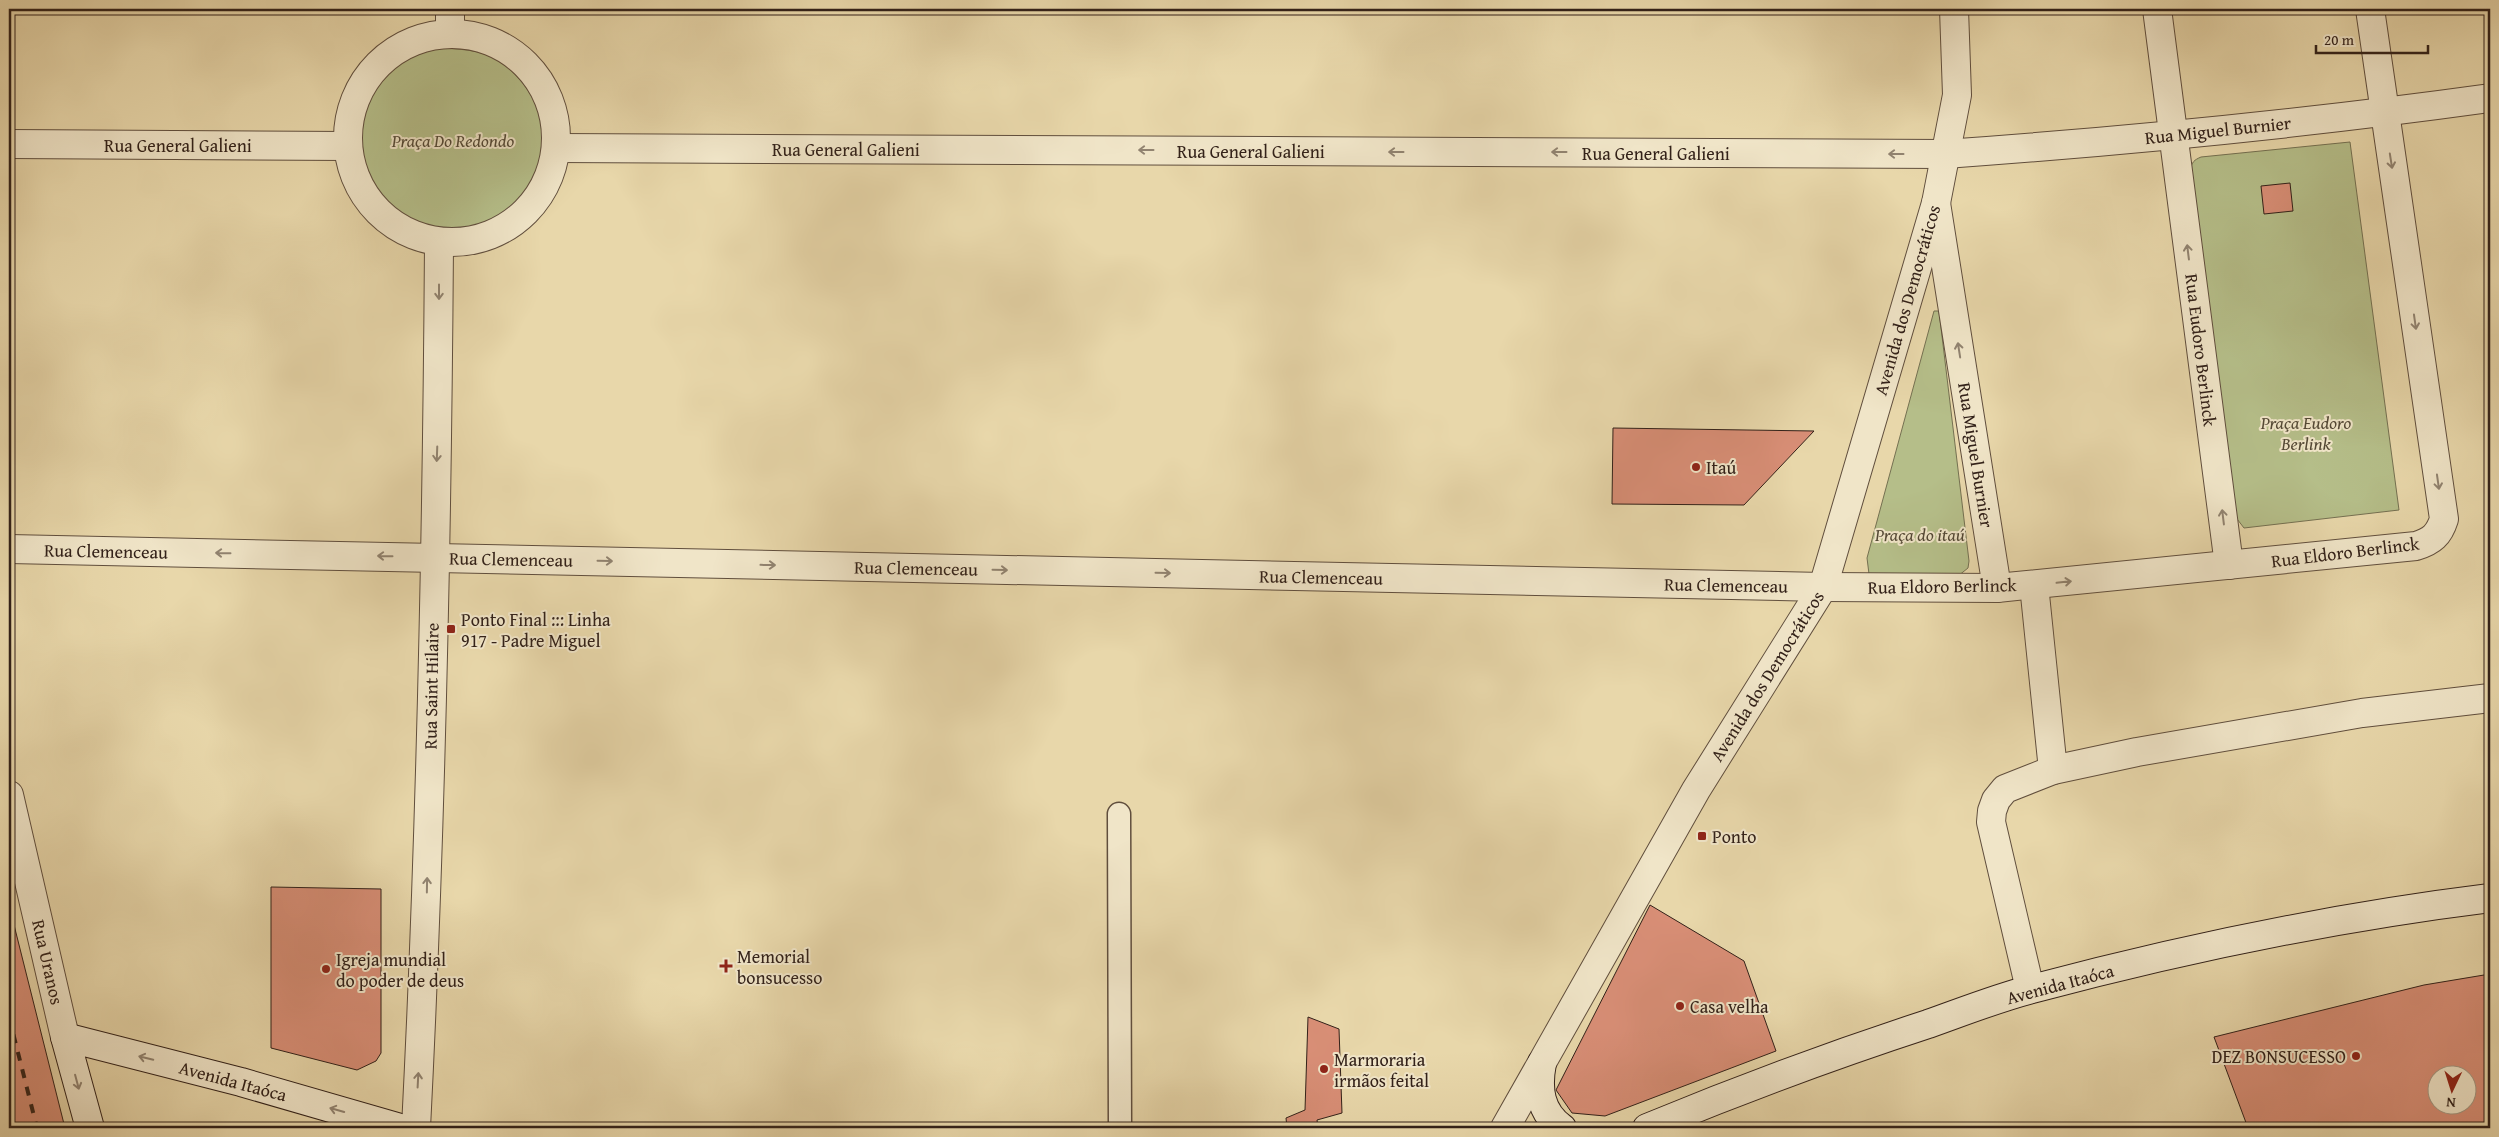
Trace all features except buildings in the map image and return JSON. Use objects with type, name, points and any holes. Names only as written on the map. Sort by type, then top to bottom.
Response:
[{"type":"street","name":"Avenida dos Democráticos","points":[[1505,1128],[1696,790],[1823,587],[1936,203],[1957,95],[1954,9]]},
{"type":"street","name":"Rua Eudoro Berlinck","points":[[2157,9],[2230,565]]},
{"type":"street","name":"Rua Eldoro Berlinck","points":[[1823,587],[1997,588],[2034,585],[2416,546],[2428,542],[2440,532],[2444,519],[2383,113],[2370,9]]},
{"type":"street","points":[[450,21],[516,55],[540,81],[554,113],[556,148],[549,179],[532,206],[507,227],[478,239],[439,243],[417,236],[390,223],[368,201],[354,175],[347,146],[350,112],[364,82],[386,56],[450,21]]},
{"type":"street","name":"Rua Miguel Burnier","points":[[1945,154],[2173,135],[2383,113],[2490,98]]},
{"type":"street","name":"Rua General Galieni","points":[[9,144],[347,146]]},
{"type":"street","name":"Rua General Galieni","points":[[556,148],[1945,154]]},
{"type":"street","name":"Rua Miguel Burnier","points":[[1936,203],[1997,588]]},
{"type":"street","name":"Rua Saint Hilaire","points":[[416,1128],[426,934],[439,243]]},
{"type":"street","name":"Rua Clemenceau","points":[[9,550],[434,557],[1823,587]]},
{"type":"street","points":[[2034,585],[2053,770]]},
{"type":"street","points":[[2030,989],[1991,822],[1992,810],[1996,800],[2005,789],[2053,770],[2164,748],[2362,713],[2490,698]]},
{"type":"street","name":"Rua Uranos","points":[[9,794],[65,1037],[90,1128]]},
{"type":"street","name":"Avenida Itaóca","points":[[1647,1128],[1727,1095],[1867,1044],[2030,989],[2179,954],[2326,923],[2490,898]]},
{"type":"street","name":"Avenida Itaóca","points":[[65,1037],[240,1082],[400,1128]]},
{"type":"street","points":[[1542,1063],[1539,1092],[1551,1119],[1562,1128]]},
{"type":"lane","points":[[1119,814],[1120,1128]]},
{"type":"green space","name":"Praça Do Redondo","points":[[437,48],[477,52],[499,61],[526,87],[542,120],[545,138],[544,156],[540,173],[531,190],[518,204],[497,221],[475,230],[438,230],[407,220],[390,205],[378,190],[367,170],[364,158],[362,130],[364,116],[367,102],[380,77],[400,61]]},
{"type":"green space","name":"Praça Eudoro Berlink","points":[[2350,142],[2399,510],[2244,528],[2234,515],[2190,170],[2194,162],[2201,157]]},
{"type":"green space","name":"Praça do itaú","points":[[1934,311],[1939,311],[1969,561],[1968,568],[1958,576],[1869,574],[1867,558]]},
{"type":"railway","points":[[9,1017],[37,1128]]},
{"type":"place","name":"Itaú","points":[[1696,467]]},
{"type":"place","name":"Ponto Final ::: Linha 917 - Padre Miguel","points":[[451,629]]},
{"type":"place","name":"Ponto","points":[[1702,836]]},
{"type":"place","name":"Memorial bonsucesso","points":[[726,966]]},
{"type":"place","name":"Igreja mundial do poder de deus","points":[[326,969]]},
{"type":"place","name":"Casa velha","points":[[1680,1006]]},
{"type":"place","name":"DEZ BONSUCESSO","points":[[2356,1056]]},
{"type":"place","name":"Marmoraria irmãos feital","points":[[1324,1069]]}]
